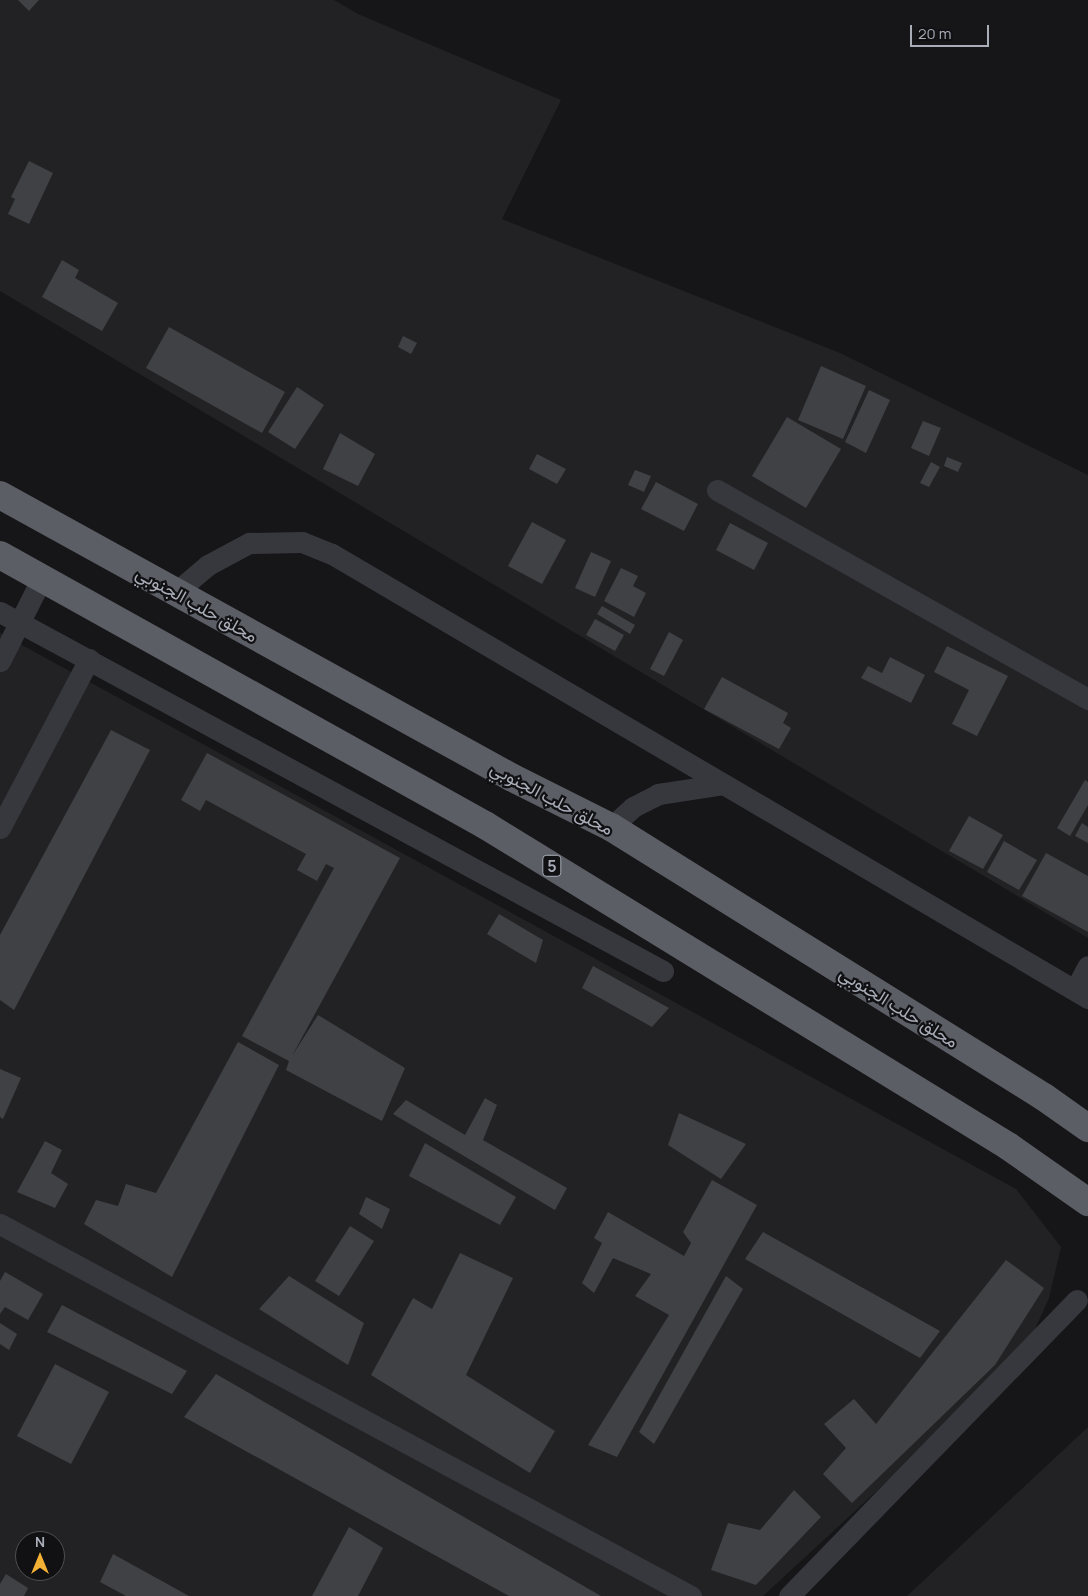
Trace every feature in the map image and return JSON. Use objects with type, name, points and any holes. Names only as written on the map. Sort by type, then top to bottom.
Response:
[{"type":"highway","name":"محلق حلب الجنوبي","points":[[0,495],[511,777],[611,827],[1044,1097],[1088,1128]]},
{"type":"highway","name":"5","points":[[0,555],[485,825],[1008,1146],[1088,1202]]},
{"type":"street","points":[[717,490],[1088,699]]},
{"type":"street","points":[[176,592],[214,561],[249,544],[302,542],[332,554],[1081,994],[1088,966]]},
{"type":"street","points":[[0,661],[42,578]]},
{"type":"street","points":[[0,612],[663,971]]},
{"type":"street","points":[[0,828],[89,659]]},
{"type":"street","points":[[611,827],[633,807],[658,794],[723,784]]},
{"type":"street","points":[[0,1224],[691,1596]]},
{"type":"street","points":[[789,1596],[1077,1300]]},
{"type":"shaded area","points":[[0,0],[334,0],[358,14],[561,100],[502,219],[840,353],[1088,475],[1088,938],[0,291]]},
{"type":"shaded area","points":[[0,633],[1016,1189],[1061,1247],[1049,1298],[1023,1356],[763,1596],[0,1596]]},
{"type":"shaded area","points":[[1088,1427],[1088,1596],[907,1596]]},
{"type":"building","points":[[18,0],[39,0],[29,11]]},
{"type":"building","points":[[29,161],[53,173],[29,224],[8,214],[15,199],[11,197]]},
{"type":"building","points":[[62,260],[79,270],[75,278],[118,303],[102,331],[42,297]]},
{"type":"building","points":[[169,327],[285,392],[262,433],[146,368]]},
{"type":"building","points":[[403,336],[417,343],[411,354],[398,347]]},
{"type":"building","points":[[821,366],[866,386],[843,439],[798,420]]},
{"type":"building","points":[[297,387],[324,405],[295,449],[268,432]]},
{"type":"building","points":[[869,390],[890,400],[866,453],[845,442]]},
{"type":"building","points":[[787,417],[841,449],[806,508],[752,476]]},
{"type":"building","points":[[923,421],[941,428],[929,456],[911,448]]},
{"type":"building","points":[[340,433],[375,454],[358,486],[323,469]]},
{"type":"building","points":[[537,454],[566,469],[557,484],[529,469]]},
{"type":"building","points":[[947,457],[962,463],[958,472],[944,466]]},
{"type":"building","points":[[931,462],[940,467],[929,487],[920,483]]},
{"type":"building","points":[[635,470],[651,476],[644,492],[628,485]]},
{"type":"building","points":[[656,482],[698,504],[684,531],[641,509]]},
{"type":"building","points":[[532,522],[566,540],[542,584],[508,566]]},
{"type":"building","points":[[730,523],[768,543],[754,570],[716,550]]},
{"type":"building","points":[[591,552],[611,561],[595,597],[575,588]]},
{"type":"building","points":[[621,568],[638,576],[633,586],[646,593],[634,617],[604,601]]},
{"type":"building","points":[[602,606],[635,625],[630,634],[597,614]]},
{"type":"building","points":[[595,619],[624,635],[615,651],[586,635]]},
{"type":"building","points":[[669,632],[683,640],[664,676],[650,669]]},
{"type":"building","points":[[947,646],[1008,676],[977,736],[952,724],[969,690],[934,672]]},
{"type":"building","points":[[890,657],[925,675],[911,703],[861,678],[868,666],[882,673]]},
{"type":"building","points":[[722,677],[788,713],[783,723],[791,728],[779,749],[704,709]]},
{"type":"building","points":[[111,730],[150,750],[14,1010],[0,1000],[0,935]]},
{"type":"building","points":[[207,753],[400,858],[292,1056],[318,1015],[405,1068],[382,1121],[286,1070],[289,1061],[242,1036],[334,868],[326,864],[317,881],[297,870],[306,854],[206,800],[200,811],[181,800]]},
{"type":"building","points":[[1085,780],[1088,782],[1088,805],[1070,836],[1057,828]]},
{"type":"building","points":[[969,816],[1003,835],[983,869],[949,851]]},
{"type":"building","points":[[1082,823],[1088,827],[1088,843],[1075,836]]},
{"type":"building","points":[[1004,841],[1037,860],[1019,890],[987,872]]},
{"type":"building","points":[[1046,853],[1088,876],[1088,932],[1022,896]]},
{"type":"building","points":[[499,914],[543,940],[536,963],[487,934]]},
{"type":"building","points":[[593,966],[669,1008],[652,1027],[582,988]]},
{"type":"building","points":[[238,1042],[279,1065],[172,1277],[84,1224],[96,1200],[118,1206],[126,1184],[156,1193]]},
{"type":"building","points":[[0,1069],[21,1078],[3,1119],[0,1117]]},
{"type":"building","points":[[485,1098],[497,1105],[483,1140],[567,1188],[555,1210],[393,1114],[406,1100],[465,1135]]},
{"type":"building","points":[[679,1113],[746,1144],[721,1179],[668,1145]]},
{"type":"building","points":[[45,1141],[62,1150],[51,1173],[68,1184],[55,1208],[17,1192]]},
{"type":"building","points":[[425,1143],[516,1197],[500,1225],[409,1176]]},
{"type":"building","points":[[712,1180],[757,1205],[617,1457],[588,1445],[669,1315],[635,1296],[651,1274],[613,1258],[594,1293],[582,1283],[602,1243],[594,1238],[608,1212],[684,1256],[691,1243],[683,1232]]},
{"type":"building","points":[[366,1197],[390,1209],[382,1229],[359,1214]]},
{"type":"building","points":[[350,1226],[374,1241],[339,1296],[315,1281]]},
{"type":"building","points":[[763,1232],[940,1331],[920,1358],[745,1259]]},
{"type":"building","points":[[460,1253],[513,1278],[466,1375],[555,1431],[530,1473],[371,1375],[413,1298],[432,1309]]},
{"type":"building","points":[[1006,1260],[1044,1288],[995,1365],[852,1503],[823,1474],[846,1448],[824,1424],[854,1399],[876,1424]]},
{"type":"building","points":[[5,1272],[43,1294],[28,1320],[5,1307],[0,1314],[0,1281]]},
{"type":"building","points":[[289,1276],[364,1323],[348,1365],[259,1309]]},
{"type":"building","points":[[726,1276],[743,1289],[654,1444],[639,1432]]},
{"type":"building","points":[[62,1305],[187,1371],[172,1394],[47,1332]]},
{"type":"building","points":[[0,1323],[17,1334],[9,1350],[0,1344]]},
{"type":"building","points":[[55,1364],[109,1392],[71,1464],[17,1436]]},
{"type":"building","points":[[216,1374],[601,1596],[509,1596],[184,1417]]},
{"type":"building","points":[[794,1490],[821,1517],[756,1585],[711,1570],[728,1523],[760,1530]]},
{"type":"building","points":[[349,1527],[383,1548],[358,1596],[312,1596]]},
{"type":"building","points":[[113,1554],[189,1596],[126,1596],[100,1582]]},
{"type":"building","points":[[6,1574],[28,1588],[24,1596],[0,1596],[0,1584]]}]
